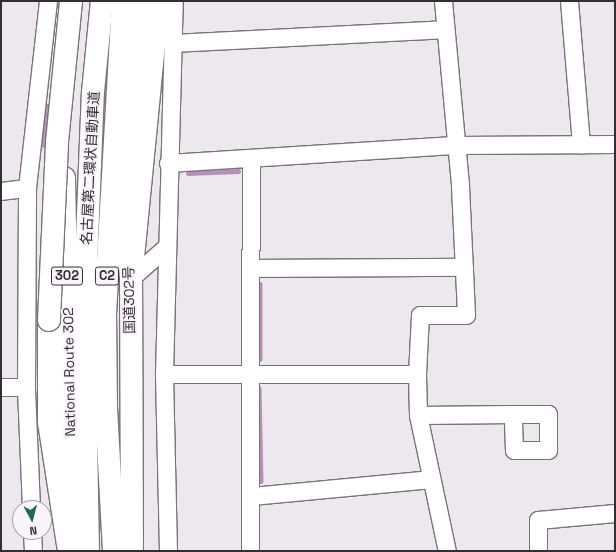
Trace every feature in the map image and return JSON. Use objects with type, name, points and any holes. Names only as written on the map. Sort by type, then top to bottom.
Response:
[{"type":"highway","points":[[70,551],[49,422],[49,320],[57,142],[71,1]]},
{"type":"highway","name":"National Route 302","points":[[70,551],[68,301],[64,173],[80,1]]},
{"type":"highway","name":"名古屋第二環状自動車道","points":[[88,551],[83,408],[87,209],[102,1]]},
{"type":"highway","name":"名古屋第二環状自動車道","points":[[114,551],[106,408],[105,314],[123,1]]},
{"type":"highway","name":"国道302号","points":[[132,551],[130,278],[123,189],[138,1]]},
{"type":"highway","points":[[130,278],[157,9]]},
{"type":"highway","points":[[82,551],[83,408]]},
{"type":"street","points":[[31,500],[26,387],[27,188],[48,1]]},
{"type":"street","points":[[168,551],[164,374],[171,42],[174,1]]},
{"type":"street","points":[[442,1],[457,145],[466,315],[420,315],[417,374],[418,415],[447,551]]},
{"type":"street","points":[[570,1],[581,144]]},
{"type":"street","points":[[171,42],[445,29]]},
{"type":"street","points":[[37,99],[74,62]]},
{"type":"street","points":[[168,163],[457,145],[615,144]]},
{"type":"street","points":[[250,551],[253,374],[251,159]]},
{"type":"street","points":[[1,191],[27,188]]},
{"type":"street","points":[[130,278],[166,247]]},
{"type":"street","points":[[253,268],[464,267]]},
{"type":"street","points":[[27,268],[68,301]]},
{"type":"street","points":[[164,374],[417,374]]},
{"type":"street","points":[[1,387],[26,387]]},
{"type":"street","points":[[418,415],[513,414]]},
{"type":"street","points":[[252,496],[431,479]]},
{"type":"street","points":[[538,551],[538,520],[615,513]]},
{"type":"street","points":[[32,540],[33,551]]},
{"type":"shaded area","points":[[46,104],[51,104],[45,148],[41,147]]},
{"type":"waterway","points":[[188,173],[238,171]]},
{"type":"waterway","points":[[260,284],[260,359]]},
{"type":"waterway","points":[[259,388],[261,481]]}]
